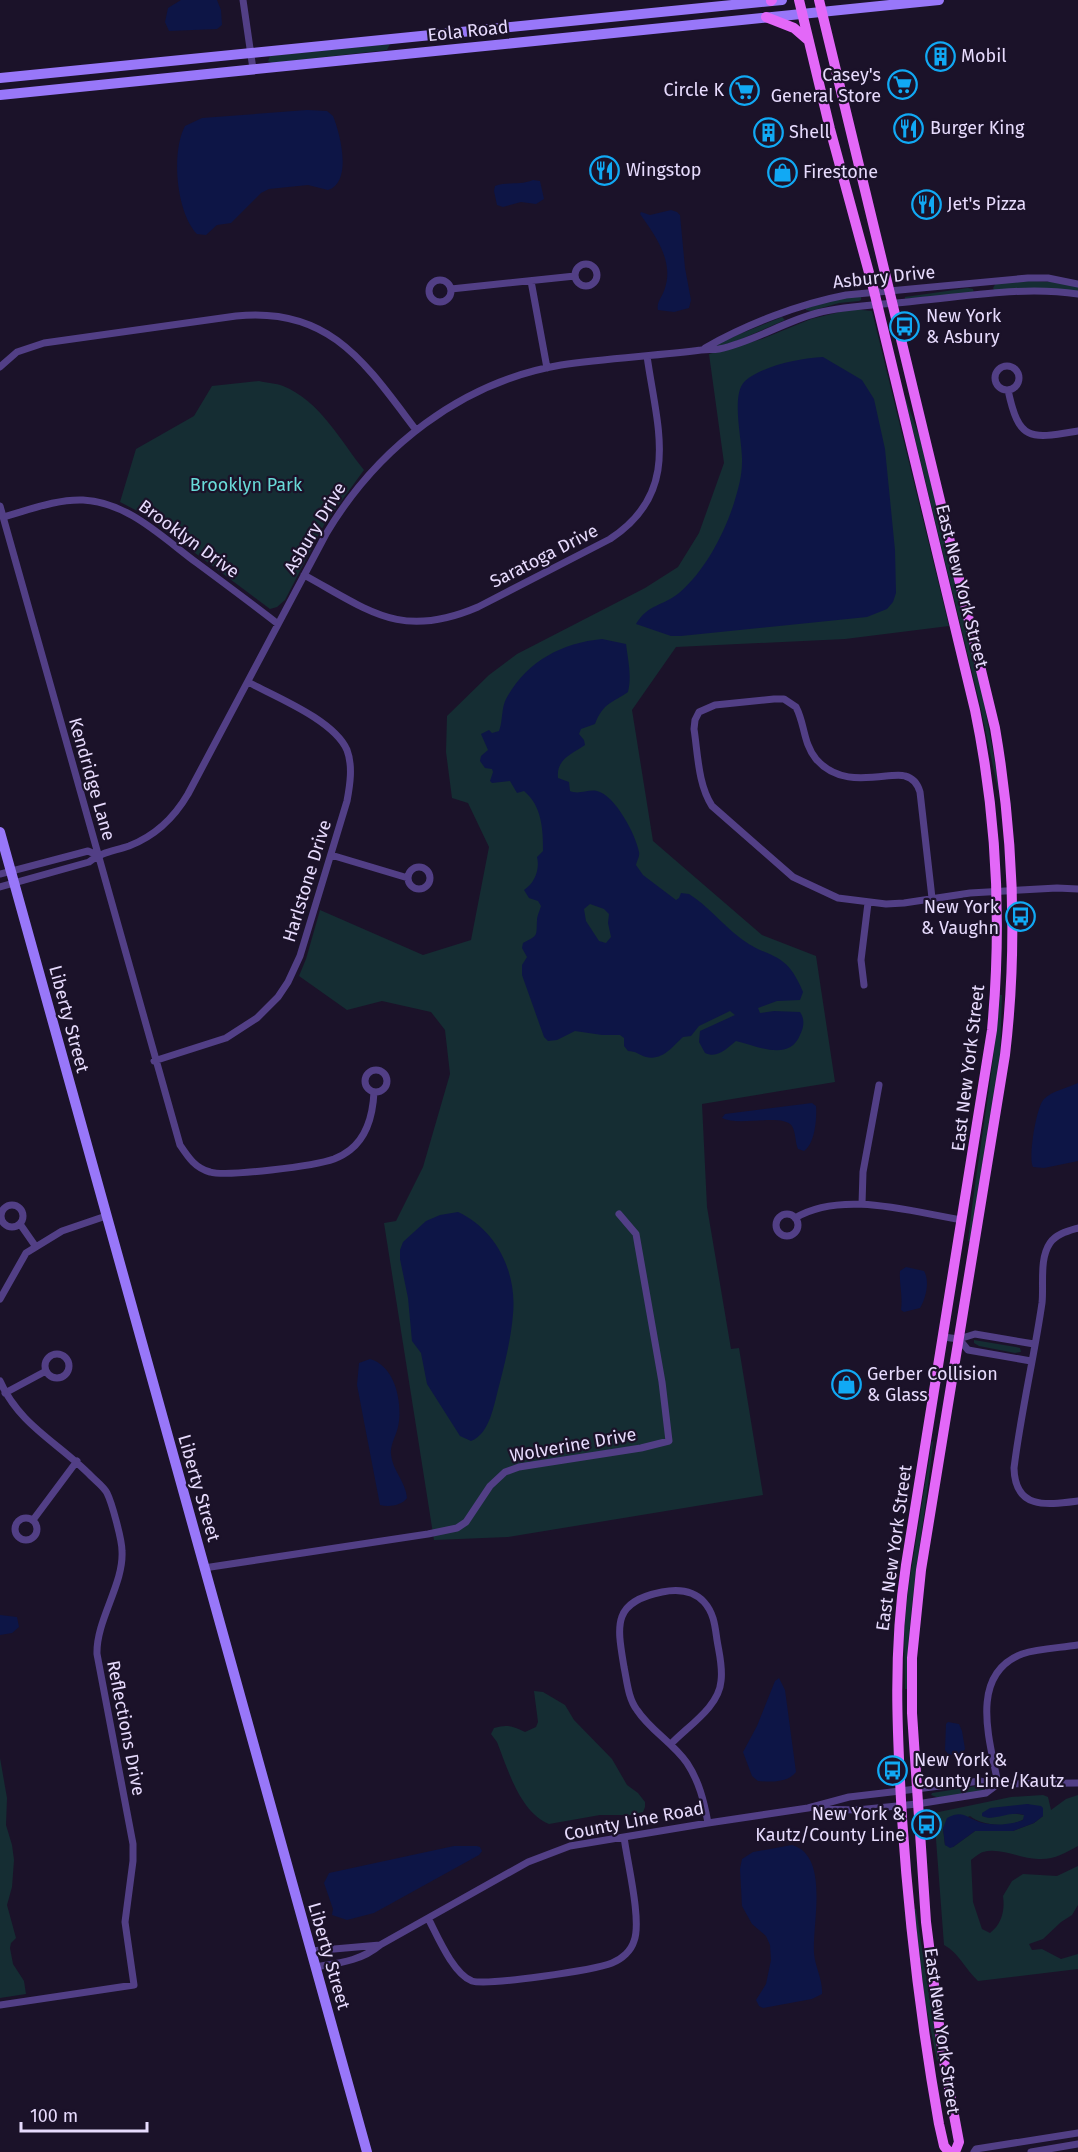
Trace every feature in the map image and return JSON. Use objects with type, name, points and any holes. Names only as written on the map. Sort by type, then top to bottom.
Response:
[{"type":"main road","name":"Eola Road","points":[[0,78],[775,0]]},
{"type":"main road","name":"East New York Street","points":[[799,0],[874,291],[975,710],[992,809],[997,891],[997,964],[992,1030],[900,1609],[896,1688],[900,1791],[910,1923],[919,1998],[939,2124],[944,2146],[949,2152]]},
{"type":"main road","name":"Eola Road","points":[[0,95],[766,17],[802,13],[820,6],[939,0]]},
{"type":"main road","name":"East New York Street","points":[[820,6],[995,728],[1008,809],[1013,891],[1012,980],[1005,1055],[917,1600],[912,1687],[916,1790],[931,1968],[943,2056],[959,2142],[956,2152]]},
{"type":"main road","points":[[766,17],[794,28],[809,41]]},
{"type":"main road","name":"Liberty Street","points":[[0,832],[5,873],[14,883],[367,2152]]},
{"type":"street","points":[[243,0],[253,69]]},
{"type":"street","points":[[451,289],[575,276]]},
{"type":"street","name":"Asbury Drive","points":[[704,349],[744,330],[818,301],[874,291],[1028,278],[1048,278],[1078,284]]},
{"type":"street","points":[[531,281],[547,368]]},
{"type":"street","name":"Asbury Drive","points":[[0,887],[89,862],[97,855],[145,839],[168,822],[176,813],[347,500],[381,461],[416,430],[446,408],[474,393],[547,368],[717,349],[733,345],[796,319],[843,307],[1016,291],[1048,290],[1078,294]]},
{"type":"street","points":[[0,367],[17,352],[44,343],[252,314],[281,316],[301,321],[351,350],[373,373],[416,430]]},
{"type":"street","name":"Saratoga Drive","points":[[304,575],[377,614],[402,621],[433,621],[456,616],[478,607],[623,531],[642,512],[657,480],[660,448],[647,356]]},
{"type":"street","points":[[1008,390],[1013,413],[1021,428],[1026,432],[1044,436],[1078,431]]},
{"type":"street","name":"Brooklyn Drive","points":[[3,517],[72,500],[115,507],[145,525],[278,624]]},
{"type":"street","name":"Kendridge Lane","points":[[0,506],[154,1060],[180,1145],[196,1166],[217,1173],[248,1172],[325,1161],[340,1156],[356,1145],[370,1120],[375,1092]]},
{"type":"street","name":"Harlstone Drive","points":[[154,1060],[226,1038],[258,1018],[279,997],[296,967],[350,787],[350,764],[347,751],[335,732],[323,722],[248,682]]},
{"type":"street","points":[[932,898],[920,792],[913,781],[905,776],[896,775],[867,778],[845,777],[825,768],[809,748],[804,736],[800,713],[791,702],[784,699],[715,705],[699,712],[695,720],[695,740],[702,786],[712,806],[793,877],[838,898],[868,903],[904,903],[970,892],[1078,889]]},
{"type":"street","name":"Asbury Drive","points":[[5,873],[88,851],[97,855]]},
{"type":"street","points":[[331,855],[408,878]]},
{"type":"street","points":[[864,985],[861,960],[868,903]]},
{"type":"street","points":[[862,1204],[862,1172],[879,1085]]},
{"type":"street","points":[[795,1218],[820,1208],[862,1204],[962,1220]]},
{"type":"street","name":"Wolverine Drive","points":[[204,1568],[457,1528],[466,1522],[490,1486],[505,1472],[519,1467],[669,1442],[662,1382],[636,1234],[619,1214]]},
{"type":"street","points":[[0,1299],[26,1253],[62,1231],[106,1216]]},
{"type":"street","points":[[20,1224],[36,1247]]},
{"type":"street","points":[[1078,1228],[1064,1232],[1049,1244],[1046,1254],[1041,1304],[1014,1468],[1018,1487],[1028,1500],[1054,1504],[1078,1501]]},
{"type":"street","points":[[943,1337],[958,1339],[975,1334],[1034,1344]]},
{"type":"street","points":[[958,1339],[968,1350],[1031,1361]]},
{"type":"street","points":[[5,1393],[46,1371]]},
{"type":"street","name":"Reflections Drive","points":[[0,1380],[5,1393],[26,1421],[77,1461],[107,1492],[122,1551],[119,1572],[97,1644],[97,1654],[133,1844],[133,1862],[125,1922],[134,1985],[0,2005]]},
{"type":"street","points":[[33,1520],[77,1461]]},
{"type":"street","points":[[671,1743],[711,1705],[720,1690],[722,1680],[712,1614],[701,1599],[681,1590],[639,1598],[625,1611],[619,1628],[627,1686],[635,1707],[671,1743],[694,1775],[702,1794],[708,1823]]},
{"type":"street","points":[[998,1784],[986,1714],[986,1701],[997,1673],[1024,1654],[1078,1645]]},
{"type":"street","name":"County Line Road","points":[[315,1966],[356,1959],[371,1953],[380,1945],[528,1863],[570,1846],[808,1808],[849,1797],[980,1781],[998,1784],[1078,1783]]},
{"type":"street","name":"County Line Road","points":[[808,1808],[849,1810],[917,1804],[986,1793],[998,1784]]},
{"type":"street","points":[[428,1918],[456,1968],[471,1981],[491,1983],[613,1963],[627,1954],[632,1947],[637,1930],[624,1837]]},
{"type":"street","name":"County Line Road","points":[[311,1951],[380,1945]]},
{"type":"street","points":[[974,2152],[976,2149],[1078,2133]]},
{"type":"street","points":[[1031,2152],[1078,2144]]},
{"type":"green space","points":[[390,44],[387,50],[272,63],[268,61],[270,56]]},
{"type":"green space","points":[[1056,282],[1078,287],[1078,292],[994,290],[993,288],[996,283]]},
{"type":"green space","points":[[973,289],[974,293],[905,299],[905,297]]},
{"type":"green space","points":[[861,296],[859,301],[839,303],[811,311],[806,310],[806,308],[837,299]]},
{"type":"green space","points":[[852,309],[872,311],[949,626],[845,639],[676,647],[632,710],[653,841],[762,935],[816,956],[835,1082],[702,1104],[707,1207],[731,1349],[739,1348],[763,1495],[508,1537],[434,1540],[384,1223],[396,1221],[423,1167],[450,1074],[445,1030],[431,1012],[382,1001],[347,1010],[299,976],[320,910],[423,955],[471,940],[489,847],[468,803],[452,798],[446,752],[447,716],[489,675],[517,654],[645,588],[678,567],[699,533],[724,463],[709,354],[762,339],[811,319]]},
{"type":"green space","points":[[782,317],[785,320],[739,340],[717,347],[710,346]]},
{"type":"green space","name":"Brooklyn Park","points":[[259,381],[283,386],[308,401],[328,422],[364,470],[324,525],[285,600],[277,607],[270,609],[143,514],[120,502],[136,449],[194,416],[212,386]]},
{"type":"green space","points":[[904,394],[920,438],[981,686],[1000,790],[998,790],[980,705]]},
{"type":"green space","points":[[1000,995],[1002,995],[1000,1059],[970,1241],[968,1241],[993,1056]]},
{"type":"green space","points":[[974,1340],[1020,1348],[1021,1352],[1015,1353],[979,1346],[974,1343]]},
{"type":"green space","points":[[932,1441],[930,1473],[913,1596],[907,1689],[905,1689],[904,1630],[908,1590]]},
{"type":"green space","points":[[534,1691],[543,1692],[565,1705],[574,1720],[612,1759],[627,1785],[645,1802],[643,1812],[631,1815],[600,1815],[549,1824],[530,1810],[516,1789],[497,1742],[491,1734],[494,1728],[503,1726],[525,1732],[536,1727],[538,1722]]},
{"type":"green space","points":[[0,1758],[7,1798],[6,1825],[14,1860],[12,1887],[7,1905],[16,1938],[10,1948],[13,1964],[24,1981],[26,1994],[0,1998]]},
{"type":"green space","points":[[983,1785],[985,1791],[939,1798],[931,1795],[932,1793]]},
{"type":"green space","points":[[1043,1795],[1048,1797],[1051,1810],[1066,1799],[1078,1795],[1078,1846],[1059,1856],[1044,1859],[990,1851],[981,1853],[971,1860],[973,1902],[982,1929],[990,1933],[1000,1921],[1004,1906],[1003,1896],[1012,1881],[1023,1874],[1057,1876],[1078,1866],[1078,1905],[1072,1915],[1043,1939],[1029,1944],[1032,1950],[1042,1949],[1061,1959],[1078,1954],[1078,1969],[978,1981],[954,1952],[944,1945],[934,1813],[1011,1797]],"holes":[[[1028,1804],[1043,1816],[1034,1823],[1013,1831],[975,1831],[953,1847],[945,1845],[943,1828],[970,1816],[989,1824],[1013,1824],[1025,1818],[1024,1815],[1011,1813],[988,1818]]]},
{"type":"green space","points":[[914,1909],[916,1909],[939,2060],[937,2061],[925,2001]]},
{"type":"shaded area","points":[[181,0],[217,0],[221,10],[222,25],[217,29],[169,31],[165,22],[168,8]]},
{"type":"shaded area","points":[[307,110],[327,111],[333,116],[339,134],[342,156],[342,168],[336,185],[328,190],[308,185],[269,189],[261,193],[231,223],[217,225],[206,235],[197,234],[184,212],[178,182],[178,151],[185,126],[202,118]]},
{"type":"shaded area","points":[[540,181],[544,199],[536,204],[521,202],[503,207],[497,205],[495,186]]},
{"type":"shaded area","points":[[671,210],[680,215],[685,268],[691,300],[689,308],[674,312],[658,310],[665,288],[667,268],[665,258],[652,231],[640,214],[641,212],[650,215]]},
{"type":"shaded area","points":[[823,357],[862,380],[874,399],[885,449],[895,550],[896,593],[893,602],[887,609],[867,617],[681,636],[671,636],[636,624],[651,609],[679,593],[688,584],[713,551],[725,527],[741,472],[738,397],[745,381],[761,371],[782,364]]},
{"type":"shaded area","points":[[602,639],[626,644],[630,674],[628,692],[605,708],[595,724],[581,729],[579,734],[585,745],[562,762],[558,778],[569,782],[570,791],[597,791],[611,800],[624,817],[634,836],[639,854],[636,865],[643,875],[676,900],[681,893],[689,894],[739,937],[776,957],[790,968],[803,992],[800,1000],[777,1001],[758,1008],[760,1013],[800,1012],[803,1020],[800,1035],[788,1048],[772,1050],[736,1041],[718,1054],[705,1053],[699,1042],[700,1031],[735,1015],[730,1011],[699,1026],[691,1036],[683,1037],[663,1055],[652,1058],[628,1051],[624,1046],[624,1038],[620,1035],[575,1031],[557,1040],[548,1041],[544,1037],[522,975],[522,965],[527,957],[522,948],[523,943],[536,934],[537,918],[541,906],[538,901],[529,898],[524,890],[534,880],[538,866],[537,857],[543,851],[540,818],[535,804],[524,791],[517,793],[510,781],[492,783],[490,781],[492,769],[485,768],[480,761],[481,756],[488,750],[481,734],[489,730],[492,733],[499,731],[506,699],[514,686],[534,665],[559,650]],"holes":[[[590,904],[604,909],[609,914],[611,937],[606,943],[599,941],[586,921],[584,909]]]},
{"type":"shaded area","points":[[1078,1083],[1078,1161],[1044,1168],[1033,1167],[1032,1144],[1041,1104],[1051,1094]]},
{"type":"shaded area","points":[[812,1103],[816,1106],[814,1130],[811,1143],[804,1151],[798,1149],[792,1126],[787,1122],[739,1121],[722,1118],[725,1114]]},
{"type":"shaded area","points":[[458,1212],[472,1220],[494,1241],[508,1268],[513,1299],[509,1342],[493,1409],[483,1432],[471,1441],[460,1436],[427,1384],[421,1353],[412,1341],[408,1298],[400,1259],[403,1242],[426,1221],[440,1215]]},
{"type":"shaded area","points":[[906,1267],[924,1271],[927,1284],[920,1308],[904,1312],[901,1310],[900,1271]]},
{"type":"shaded area","points":[[370,1359],[386,1369],[396,1387],[398,1398],[398,1427],[391,1454],[407,1498],[395,1505],[380,1505],[357,1385],[359,1363]]},
{"type":"shaded area","points":[[0,1615],[17,1617],[19,1627],[12,1633],[0,1635]]},
{"type":"shaded area","points":[[779,1678],[785,1690],[796,1772],[784,1780],[758,1781],[752,1776],[743,1752],[757,1726],[775,1681]]},
{"type":"shaded area","points":[[948,1722],[959,1724],[962,1731],[965,1749],[961,1754],[949,1755],[945,1750]]},
{"type":"shaded area","points":[[1027,1804],[1043,1808],[1043,1816],[1034,1823],[1013,1831],[975,1831],[953,1847],[945,1845],[943,1828],[947,1818],[960,1814],[984,1823],[1012,1823],[1023,1820],[1024,1815],[987,1817],[982,1816],[982,1813],[990,1808]]},
{"type":"shaded area","points":[[792,1845],[804,1852],[811,1862],[815,1876],[814,1953],[822,1994],[812,1999],[763,2008],[756,2000],[766,1984],[771,1960],[770,1945],[766,1936],[752,1924],[742,1906],[740,1869],[742,1859],[753,1852]]},
{"type":"shaded area","points":[[454,1846],[477,1846],[482,1851],[479,1855],[374,1913],[347,1920],[332,1915],[333,1909],[324,1883],[329,1873]]},
{"type":"place","name":"Mobil","points":[[940,56]]},
{"type":"place","name":"Casey's General Store","points":[[902,85]]},
{"type":"place","name":"Circle K","points":[[745,90]]},
{"type":"place","name":"Burger King","points":[[909,128]]},
{"type":"place","name":"Shell","points":[[768,132]]},
{"type":"place","name":"Wingstop","points":[[605,170]]},
{"type":"place","name":"Firestone","points":[[782,172]]},
{"type":"place","name":"Jet's Pizza","points":[[926,204]]},
{"type":"place","name":"New York & Asbury","points":[[905,326]]},
{"type":"place","name":"New York & Vaughn","points":[[1020,917]]},
{"type":"place","name":"Gerber Collision & Glass","points":[[846,1384]]},
{"type":"place","name":"New York & County Line/Kautz","points":[[893,1770]]},
{"type":"place","name":"New York & Kautz/County Line","points":[[926,1824]]}]
